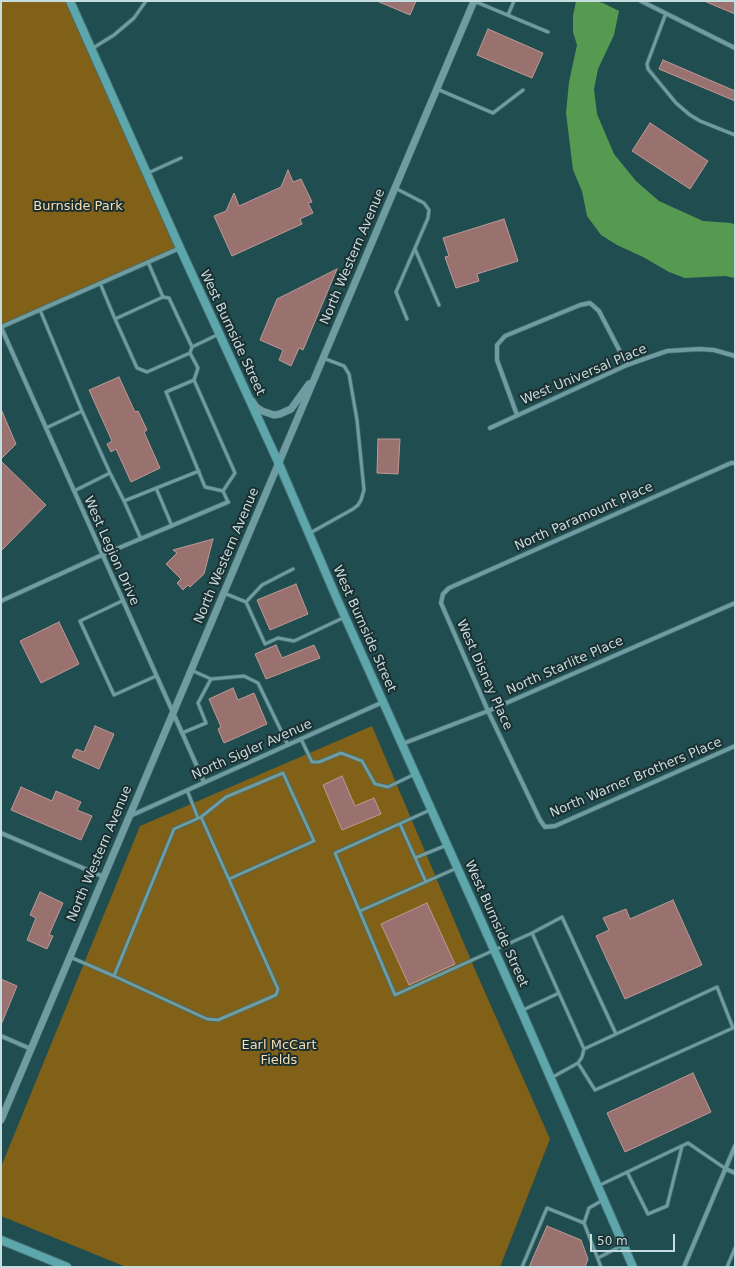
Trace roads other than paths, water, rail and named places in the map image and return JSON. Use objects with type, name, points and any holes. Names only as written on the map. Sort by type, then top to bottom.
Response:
[{"type":"main road","name":"West Burnside Street","points":[[70,1],[180,248],[279,464],[345,618],[458,868],[633,1267]]},
{"type":"main road","points":[[1,1240],[67,1267]]},
{"type":"street","name":"North Western Avenue","points":[[1,1120],[474,1]]},
{"type":"street","points":[[640,1],[735,48]]},
{"type":"street","points":[[1,327],[180,248]]},
{"type":"street","points":[[517,415],[497,360],[497,345],[505,336],[580,305],[590,303],[599,311],[627,365]]},
{"type":"street","name":"West Legion Drive","points":[[1,327],[204,782]]},
{"type":"street","name":"West Universal Place","points":[[490,428],[627,365],[667,351],[714,350],[735,356]]},
{"type":"street","points":[[246,392],[256,407],[268,413],[280,414],[291,409],[317,372]]},
{"type":"street","name":"North Paramount Place","points":[[443,594],[449,588],[724,466],[735,463]]},
{"type":"street","points":[[1,601],[102,555],[228,502]]},
{"type":"street","name":"West Disney Place","points":[[443,594],[441,603],[488,711],[540,820],[545,827]]},
{"type":"street","name":"North Starlite Place","points":[[402,744],[488,711],[735,603]]},
{"type":"street","name":"North Sigler Avenue","points":[[130,816],[383,702]]},
{"type":"street","name":"North Warner Brothers Place","points":[[545,827],[555,826],[735,746]]},
{"type":"street","points":[[1,833],[104,876]]},
{"type":"street","points":[[1,1036],[31,1049]]},
{"type":"street","points":[[684,1267],[735,1146]]},
{"type":"street","points":[[726,1169],[735,1173]]},
{"type":"lane","points":[[92,49],[114,35],[134,18],[146,1]]},
{"type":"lane","points":[[474,1],[548,32]]},
{"type":"lane","points":[[508,15],[514,1]]},
{"type":"lane","points":[[666,13],[646,64],[648,69],[676,103],[690,115],[700,121],[735,135]]},
{"type":"lane","points":[[437,89],[493,113],[523,90]]},
{"type":"lane","points":[[147,173],[181,158]]},
{"type":"lane","points":[[395,188],[424,203],[429,210],[428,218],[396,292],[408,319]]},
{"type":"lane","points":[[415,249],[439,305]]},
{"type":"lane","points":[[148,262],[163,297]]},
{"type":"lane","points":[[100,283],[137,368],[147,372],[190,353]]},
{"type":"lane","points":[[115,319],[163,297],[169,298],[192,347],[190,353],[198,368],[194,380],[234,474],[223,491]]},
{"type":"lane","points":[[40,310],[82,411],[141,539]]},
{"type":"lane","points":[[192,347],[219,334]]},
{"type":"lane","points":[[309,534],[353,510],[361,500],[364,490],[357,420],[349,374],[344,366],[323,358]]},
{"type":"lane","points":[[194,380],[166,392],[205,487],[223,491]]},
{"type":"lane","points":[[46,428],[82,411]]},
{"type":"lane","points":[[124,501],[199,471]]},
{"type":"lane","points":[[74,491],[110,473]]},
{"type":"lane","points":[[156,488],[172,526]]},
{"type":"lane","points":[[223,491],[228,502]]},
{"type":"lane","points":[[246,602],[262,585],[293,569]]},
{"type":"lane","points":[[224,593],[246,602],[265,644],[278,638],[294,641],[345,618]]},
{"type":"lane","points":[[122,600],[80,621],[114,695],[156,676]]},
{"type":"lane","points":[[191,670],[211,679],[244,676],[258,683],[288,745]]},
{"type":"lane","points":[[182,733],[206,723],[198,703],[211,679]]},
{"type":"lane","points":[[301,739],[312,762],[320,762],[341,753],[362,761],[375,784],[388,787],[416,774]]},
{"type":"lane","points":[[114,976],[174,829],[200,818],[226,797],[283,773],[314,841],[229,879]]},
{"type":"lane","points":[[70,957],[207,1019],[218,1020],[276,994],[278,989],[229,879],[186,790]]},
{"type":"lane","points":[[431,809],[335,853],[395,995],[494,951],[562,917],[616,1034]]},
{"type":"lane","points":[[400,824],[426,882]]},
{"type":"lane","points":[[415,858],[447,845]]},
{"type":"lane","points":[[360,912],[458,868]]},
{"type":"lane","points":[[532,933],[584,1049],[582,1057],[578,1062],[551,1078]]},
{"type":"lane","points":[[578,1062],[595,1090],[733,1028],[717,987],[584,1049]]},
{"type":"lane","points":[[521,1010],[559,993]]},
{"type":"lane","points":[[598,1186],[688,1143],[726,1169]]},
{"type":"lane","points":[[627,1172],[648,1214],[667,1206],[682,1146]]},
{"type":"lane","points":[[602,1267],[584,1223],[589,1208],[604,1200]]},
{"type":"lane","points":[[522,1267],[547,1208],[584,1223]]},
{"type":"lane","points":[[598,1258],[623,1244]]},
{"type":"lane","points":[[727,1267],[735,1248]]},
{"type":"park label","name":"Burnside Park","points":[[78,207]]},
{"type":"park label","name":"Earl McCart Fields","points":[[279,1054]]}]
